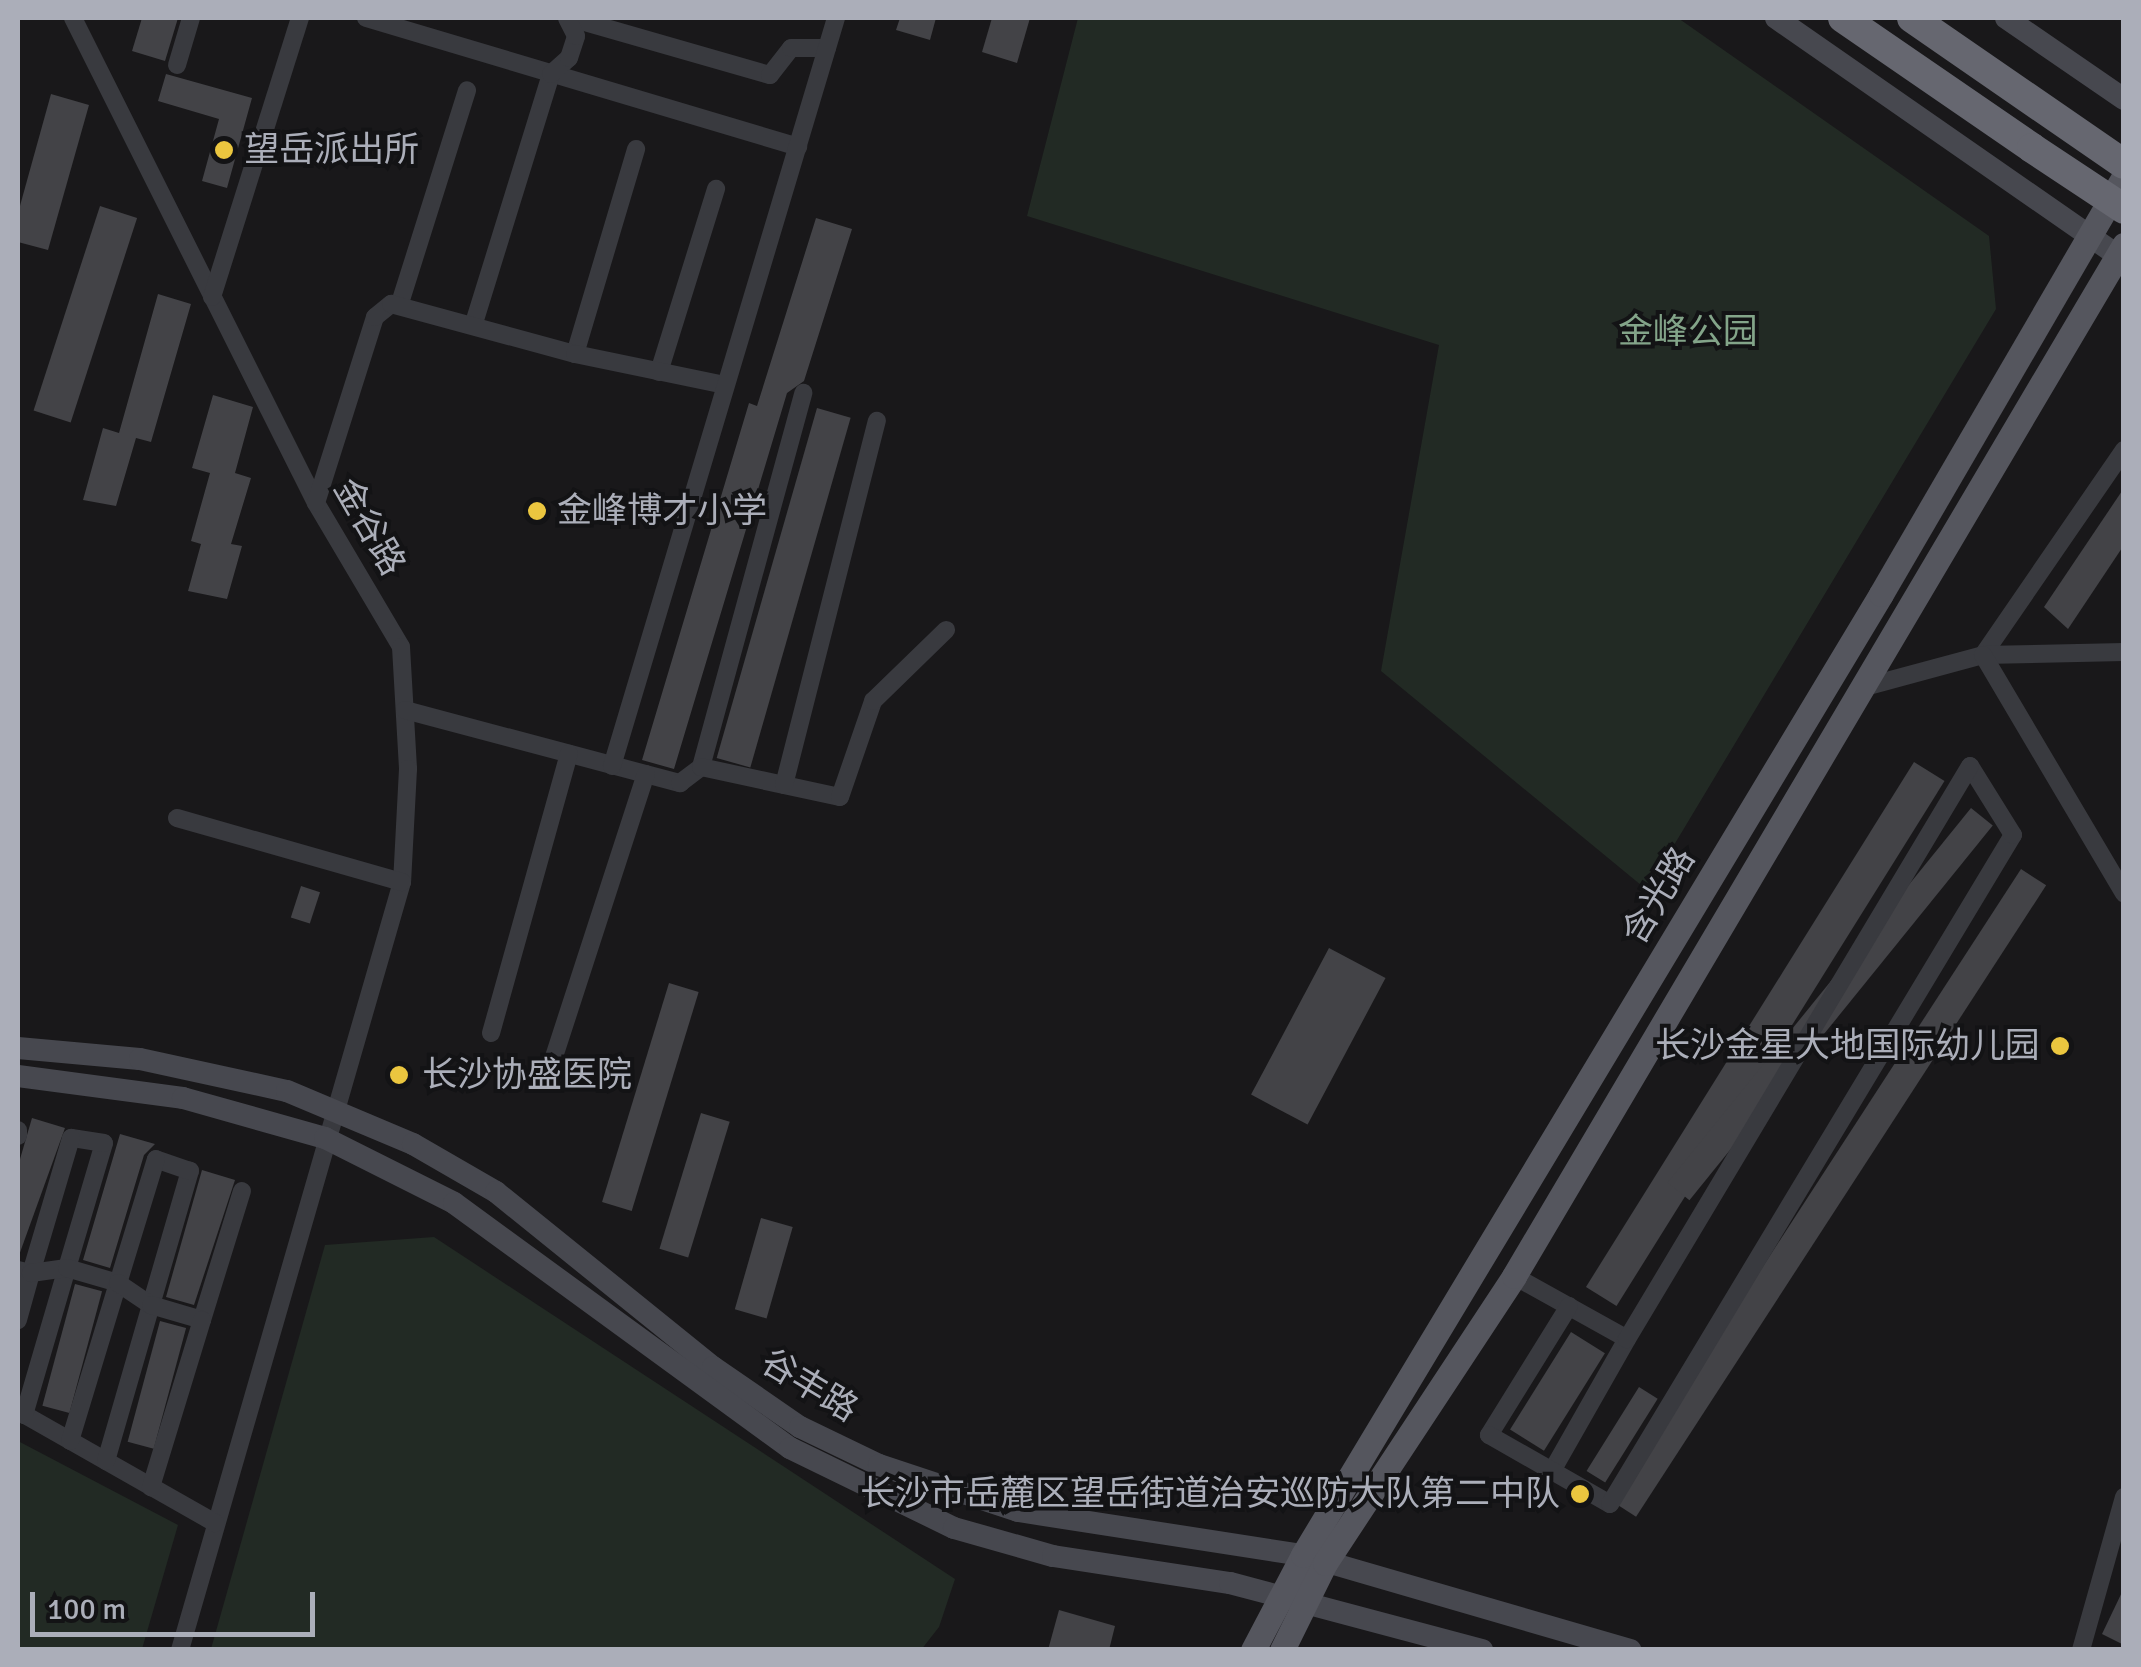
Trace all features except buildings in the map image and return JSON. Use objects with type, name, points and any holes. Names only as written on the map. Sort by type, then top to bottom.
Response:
[{"type":"highway","points":[[1843,18],[2124,210]]},
{"type":"highway","points":[[1912,18],[2124,164]]},
{"type":"main road","name":"含光路","points":[[1282,1650],[1314,1559],[2124,176]]},
{"type":"main road","name":"含光路","points":[[1314,1559],[1514,1276],[2121,254]]},
{"type":"main road","name":"含光路","points":[[1253,1650],[1297,1601]]},
{"type":"street","name":"金谷路","points":[[73,18],[316,503],[401,648],[402,882],[333,1107],[180,1650]]},
{"type":"street","points":[[177,65],[190,18]]},
{"type":"street","points":[[212,297],[300,18]]},
{"type":"street","points":[[366,18],[798,147]]},
{"type":"street","points":[[474,323],[551,74],[569,58],[576,36],[569,18]]},
{"type":"street","points":[[569,18],[770,75],[791,48],[826,48]]},
{"type":"street","points":[[612,766],[836,18]]},
{"type":"street","points":[[1776,18],[2087,235],[2121,254]]},
{"type":"street","points":[[2006,18],[2124,99]]},
{"type":"street","points":[[316,503],[375,317],[400,303],[467,90]]},
{"type":"street","points":[[575,354],[636,149]]},
{"type":"street","points":[[659,372],[716,189]]},
{"type":"street","points":[[400,303],[575,354],[725,385]]},
{"type":"street","points":[[404,710],[680,783],[701,767],[804,393]]},
{"type":"street","points":[[784,785],[878,422]]},
{"type":"street","points":[[1983,655],[2124,450]]},
{"type":"street","points":[[701,767],[840,796],[872,701],[946,630]]},
{"type":"street","points":[[1861,688],[1983,655],[2124,652]]},
{"type":"street","points":[[1983,655],[2124,893]]},
{"type":"street","points":[[491,1033],[569,754]]},
{"type":"street","points":[[1553,1469],[1970,766],[2013,835],[1610,1504],[1489,1435],[1569,1306]]},
{"type":"street","points":[[551,1066],[646,774]]},
{"type":"street","points":[[177,818],[402,882]]},
{"type":"street","name":"谷丰路","points":[[18,1048],[140,1059],[333,1107],[496,1192],[713,1366],[800,1427],[879,1466],[1018,1511],[1314,1559],[1630,1650]]},
{"type":"street","name":"谷丰路","points":[[18,1076],[183,1098],[325,1138],[454,1203],[697,1384],[858,1486],[954,1528],[1053,1556],[1230,1582],[1482,1650]]},
{"type":"street","points":[[18,1320],[24,1272],[71,1138],[104,1143],[21,1413],[215,1523]]},
{"type":"street","points":[[70,1441],[156,1160],[190,1171],[106,1461]]},
{"type":"street","points":[[151,1486],[242,1191]]},
{"type":"street","points":[[24,1272],[66,1268],[118,1284],[151,1306],[202,1320]]},
{"type":"street","points":[[1514,1276],[1627,1340]]},
{"type":"street","points":[[2082,1650],[2124,1498]]},
{"type":"green space","name":"金峰公园","points":[[1078,18],[1678,18],[1989,236],[1996,309],[1647,890],[1381,671],[1439,345],[1027,216]]},
{"type":"green space","points":[[434,1237],[955,1579],[939,1627],[921,1650],[211,1649],[325,1245]]},
{"type":"green space","points":[[18,1441],[178,1525],[142,1649],[18,1649]]},
{"type":"place","name":"望岳派出所","points":[[224,150]]},
{"type":"place","name":"金峰博才小学","points":[[537,511]]},
{"type":"place","name":"长沙金星大地国际幼儿园","points":[[2060,1046]]},
{"type":"place","name":"长沙协盛医院","points":[[399,1075]]},
{"type":"place","name":"长沙市岳麓区望岳街道治安巡防大队第二中队","points":[[1580,1494]]}]
